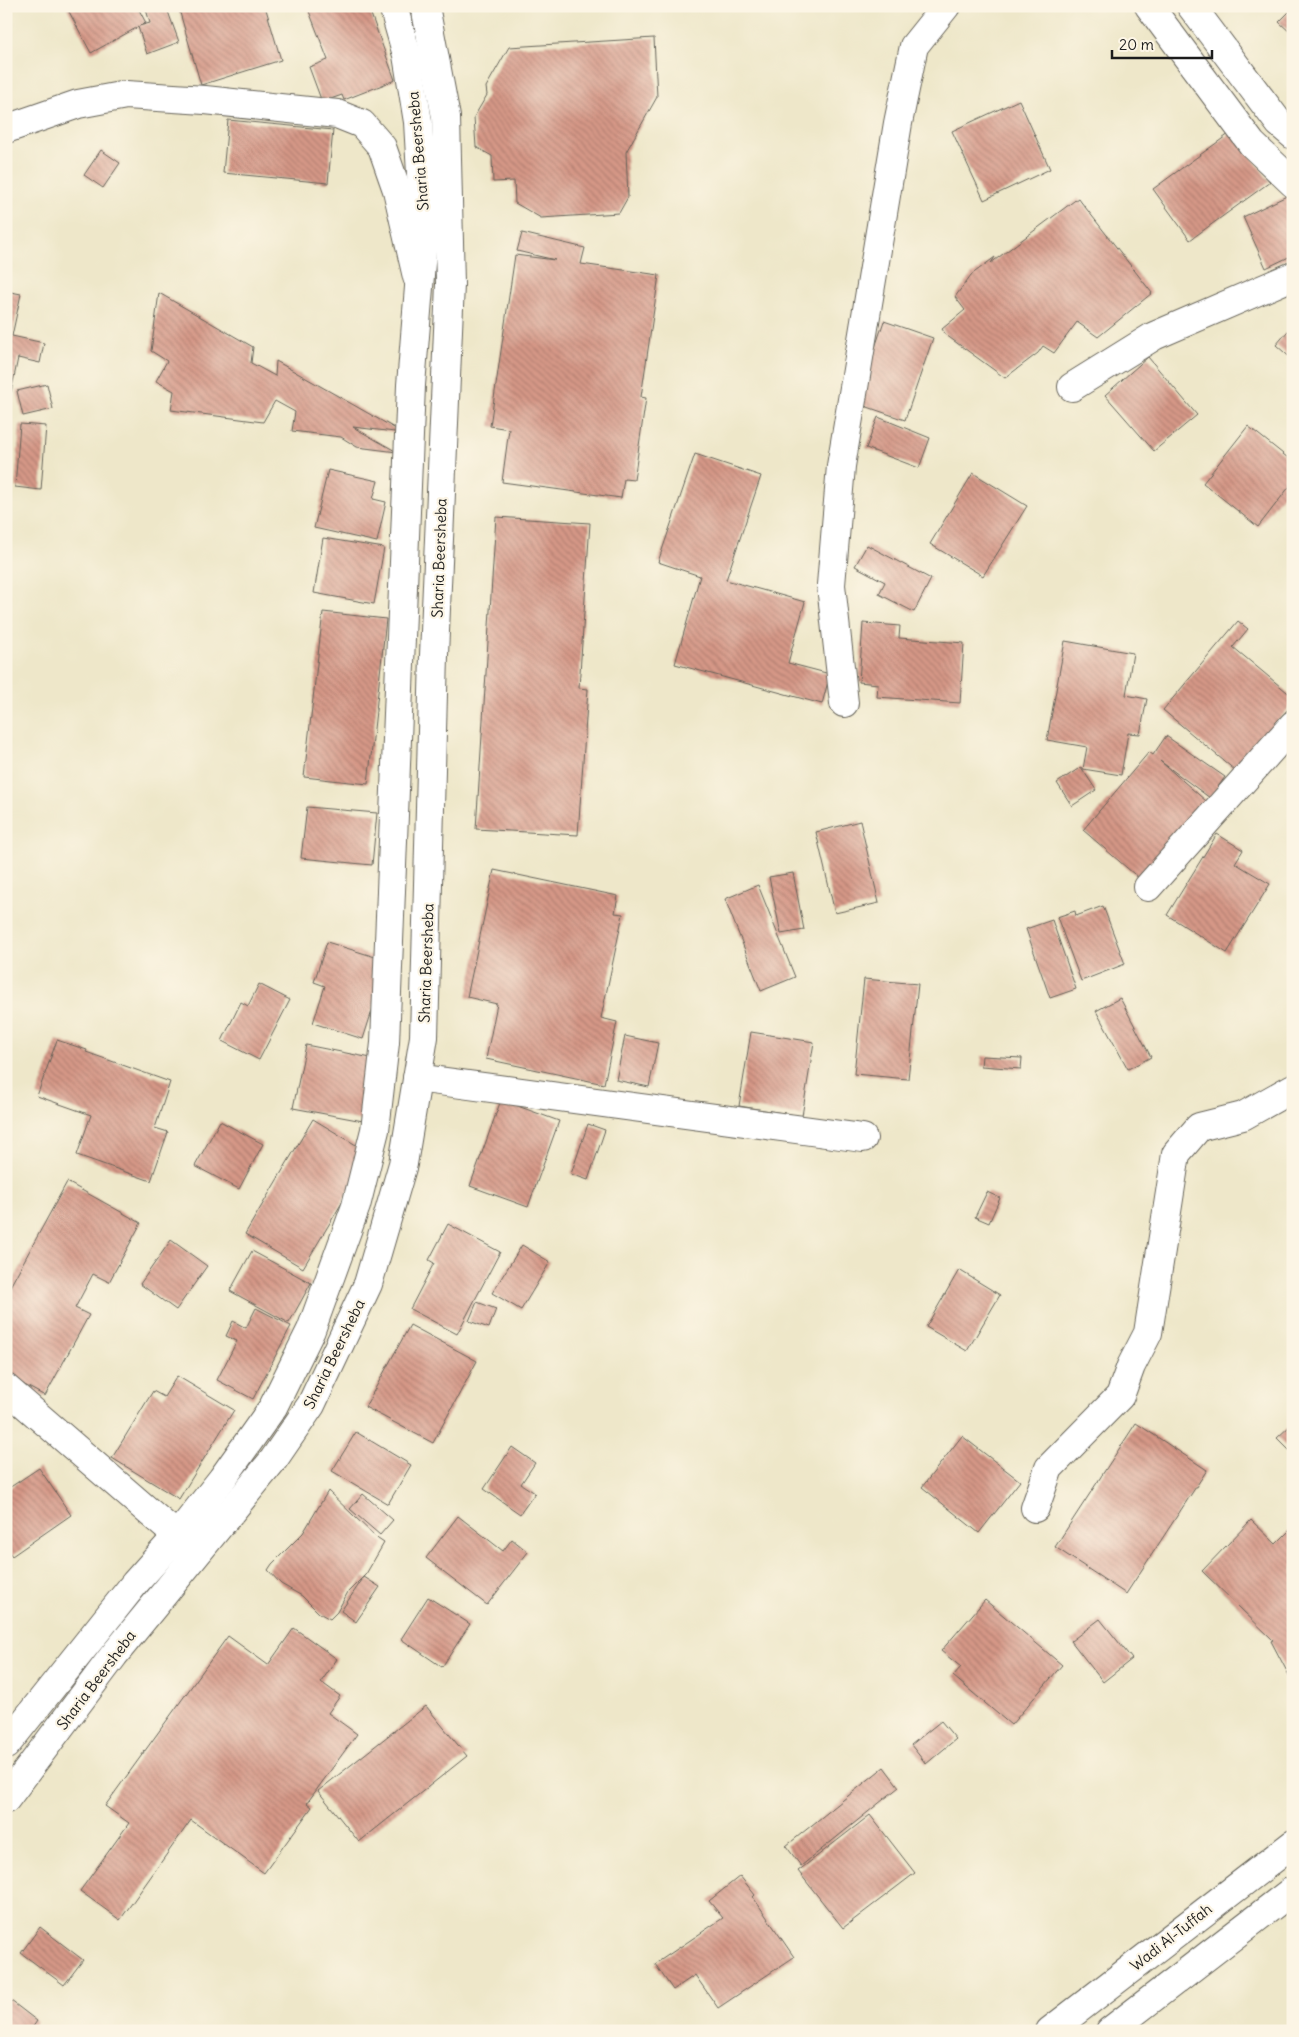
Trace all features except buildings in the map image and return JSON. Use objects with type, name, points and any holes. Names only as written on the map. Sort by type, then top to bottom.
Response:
[{"type":"street","name":"Sharia Beersheba","points":[[6,1745],[134,1583],[177,1536],[222,1480],[272,1407],[311,1330],[356,1206],[375,1130],[385,1043],[411,385],[424,226],[418,122],[407,55],[393,6]]},
{"type":"street","name":"Sharia Beersheba","points":[[6,1799],[114,1654],[274,1459],[311,1405],[368,1284],[403,1164],[424,1037],[434,655],[450,284],[446,117],[425,6]]},
{"type":"street","points":[[844,703],[831,585],[841,466],[898,123],[914,46],[946,6]]},
{"type":"street","points":[[1149,6],[1252,144],[1293,183]]},
{"type":"street","points":[[1191,6],[1280,123],[1293,136]]},
{"type":"street","points":[[6,128],[78,104],[126,95],[205,100],[338,114],[362,124],[382,147],[397,190],[419,285]]},
{"type":"street","points":[[1072,387],[1154,336],[1293,276]]},
{"type":"street","points":[[1148,887],[1293,726]]},
{"type":"street","points":[[417,1078],[863,1138]]},
{"type":"street","points":[[1035,1508],[1049,1468],[1120,1396],[1130,1366],[1148,1333],[1176,1154],[1199,1127],[1243,1116],[1293,1088]]},
{"type":"street","points":[[6,1388],[177,1536]]},
{"type":"street","name":"Wadi Al-Tuffah","points":[[1050,2031],[1293,1844]]},
{"type":"street","points":[[1110,2031],[1293,1890]]}]
